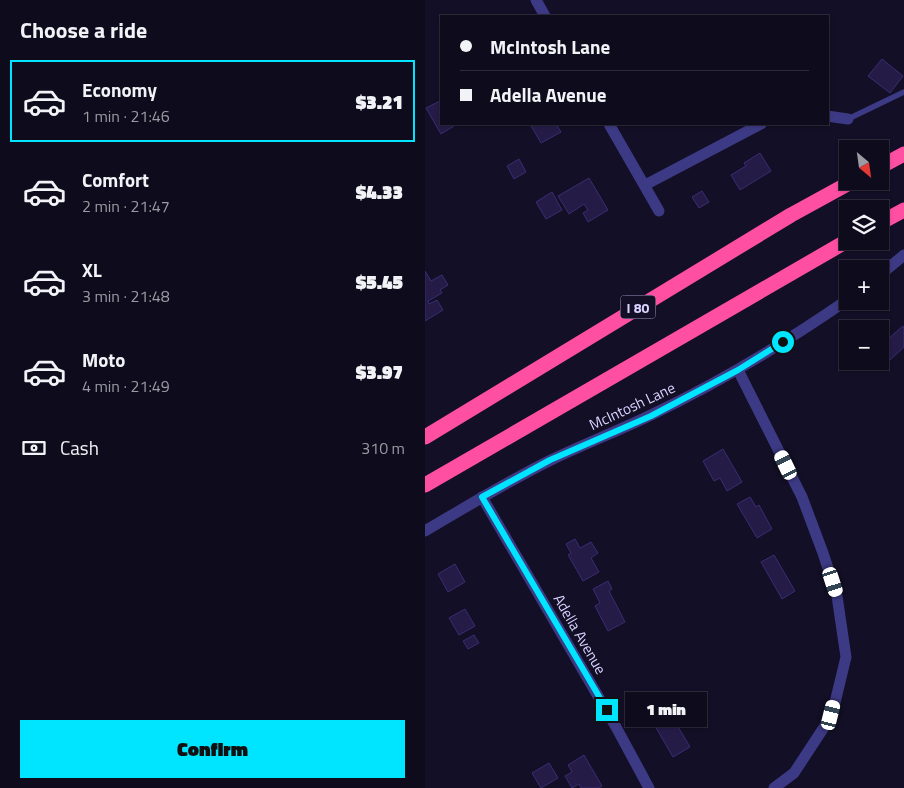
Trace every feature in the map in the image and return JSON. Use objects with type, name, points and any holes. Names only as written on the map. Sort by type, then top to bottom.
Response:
[{"type":"highway","points":[[889,162],[904,154]]},
{"type":"highway","name":"I 80","points":[[425,437],[791,215],[839,189]]},
{"type":"highway","points":[[889,218],[904,210]]},
{"type":"highway","points":[[425,485],[839,246]]},
{"type":"street","points":[[535,0],[544,15]]},
{"type":"street","points":[[829,116],[848,119]]},
{"type":"street","points":[[610,125],[659,210]]},
{"type":"street","points":[[645,185],[759,125]]},
{"type":"street","points":[[889,268],[904,255]]},
{"type":"street","name":"McIntosh Lane","points":[[425,531],[550,460],[651,416],[738,370],[813,324],[839,306]]},
{"type":"street","points":[[738,370],[802,497],[837,596],[846,657],[831,715],[794,773],[774,788]]},
{"type":"street","name":"Adella Avenue","points":[[482,497],[616,727],[649,788]]},
{"type":"lane","points":[[848,119],[904,92]]},
{"type":"building","points":[[882,59],[903,76],[890,93],[868,76]]},
{"type":"building","points":[[440,101],[440,125],[454,126],[441,134],[426,108]]},
{"type":"building","points":[[531,125],[557,125],[561,132],[541,143]]},
{"type":"building","points":[[760,153],[771,171],[740,190],[731,175],[746,166],[744,163]]},
{"type":"building","points":[[519,159],[526,172],[514,179],[507,166]]},
{"type":"building","points":[[589,178],[608,210],[588,222],[583,213],[588,210],[584,204],[569,214],[558,196]]},
{"type":"building","points":[[702,191],[709,202],[699,208],[692,197]]},
{"type":"building","points":[[552,192],[562,210],[546,219],[536,202]]},
{"type":"building","points":[[425,271],[431,281],[442,275],[448,285],[440,290],[442,293],[428,301],[429,304],[437,300],[443,310],[425,321]]},
{"type":"building","points":[[903,326],[904,347],[890,360],[889,359],[889,338]]},
{"type":"building","points":[[723,449],[742,482],[727,491],[720,478],[714,481],[703,461]]},
{"type":"building","points":[[750,497],[756,507],[759,505],[772,529],[757,538],[737,504]]},
{"type":"building","points":[[575,539],[580,548],[591,542],[598,553],[591,558],[599,572],[583,581],[568,555],[571,553],[566,544]]},
{"type":"building","points":[[774,555],[795,591],[782,599],[761,562]]},
{"type":"building","points":[[455,564],[465,582],[448,592],[438,574]]},
{"type":"building","points":[[608,581],[612,589],[609,591],[625,622],[608,631],[595,606],[600,603],[593,589]]},
{"type":"building","points":[[465,609],[475,626],[459,635],[449,618]]},
{"type":"building","points":[[474,635],[479,643],[468,649],[463,641]]},
{"type":"building","points":[[668,710],[690,747],[673,757],[651,719]]},
{"type":"building","points":[[584,755],[602,786],[599,788],[581,788],[579,784],[572,788],[565,776],[572,772],[568,765]]},
{"type":"building","points":[[549,763],[558,778],[541,788],[532,773]]},
{"type":"route","points":[[607,710],[482,497],[550,460],[651,416],[738,370],[783,342]]}]
